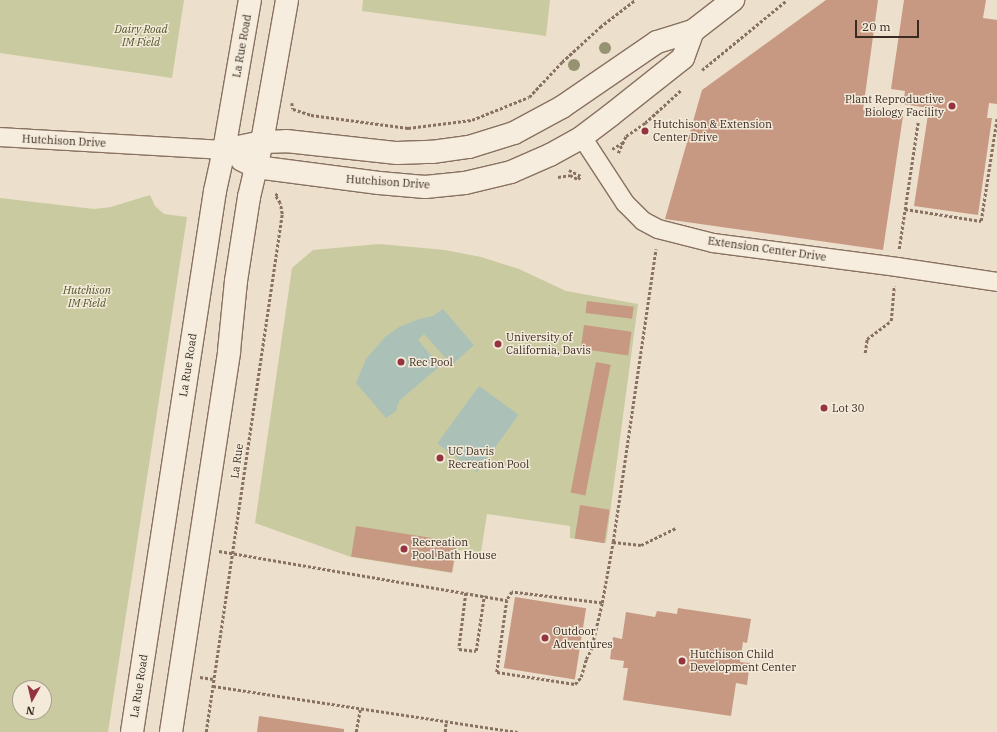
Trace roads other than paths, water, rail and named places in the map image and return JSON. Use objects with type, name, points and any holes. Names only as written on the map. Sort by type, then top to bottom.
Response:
[{"type":"main road","name":"La Rue Road","points":[[132,732],[215,191],[224,150],[250,0]]},
{"type":"main road","points":[[171,732],[230,351],[236,282],[246,213],[262,142],[287,0]]},
{"type":"main road","name":"Hutchison Drive","points":[[224,150],[262,142],[296,141],[397,154],[432,152],[469,147],[514,133],[562,107],[658,42],[693,31],[733,0]]},
{"type":"main road","name":"Hutchison Drive","points":[[224,150],[256,167],[379,183],[425,187],[465,183],[511,172],[550,155],[582,137],[683,58],[693,31]]},
{"type":"street","name":"Hutchison Drive","points":[[0,137],[224,150]]},
{"type":"street","name":"Extension Center Drive","points":[[582,137],[625,203],[643,221],[674,235],[713,243],[897,266],[997,282]]},
{"type":"place","name":"Plant Reproductive Biology Facility","points":[[952,106]]},
{"type":"place","name":"Hutchison & Extension Center Drive","points":[[645,131]]},
{"type":"place","name":"University of California, Davis","points":[[498,344]]},
{"type":"place","name":"Rec Pool","points":[[401,362]]},
{"type":"place","name":"Lot 30","points":[[824,408]]},
{"type":"place","name":"UC Davis Recreation Pool","points":[[440,458]]},
{"type":"place","name":"Recreation Pool Bath House","points":[[404,549]]},
{"type":"place","name":"Outdoor Adventures","points":[[545,638]]},
{"type":"place","name":"Hutchison Child Development Center","points":[[682,661]]},
{"type":"park label","name":"Dairy Road IM Field","points":[[141,36]]},
{"type":"park label","name":"Hutchison IM Field","points":[[87,297]]}]
